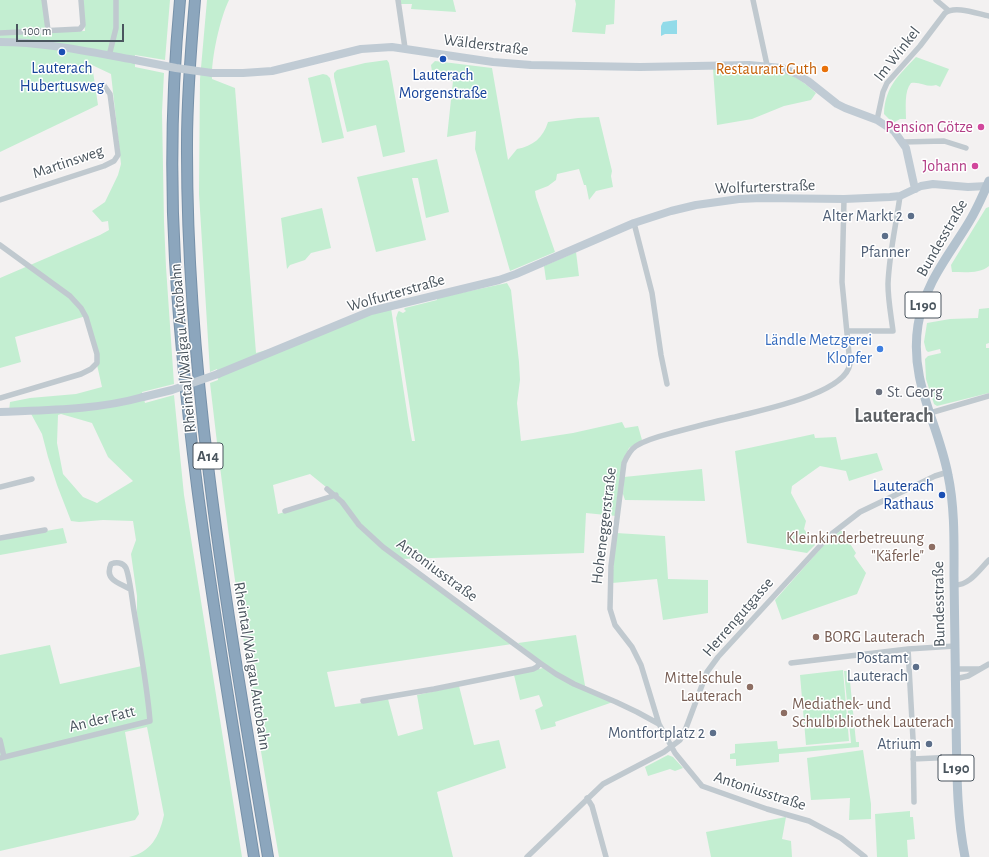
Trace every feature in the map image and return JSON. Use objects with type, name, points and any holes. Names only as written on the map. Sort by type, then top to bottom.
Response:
[{"type":"highway","name":"Rheintal/Walgau Autobahn","points":[[180,0],[176,48],[173,138],[175,259],[184,370],[201,514],[254,857]]},
{"type":"highway","name":"Rheintal/Walgau Autobahn","points":[[195,0],[190,52],[187,143],[190,254],[197,367],[214,513],[237,671],[268,857]]},
{"type":"main road","name":"Wälderstraße","points":[[0,42],[14,42],[64,48],[212,73],[243,73],[291,67],[374,47],[405,48],[494,62],[531,65],[640,67],[767,65],[782,68],[797,74],[837,104],[877,120],[894,131],[903,142],[907,153],[914,189]]},
{"type":"main road","points":[[900,196],[914,189],[933,184],[968,187],[988,184]]},
{"type":"main road","name":"Bundesstraße","points":[[965,857],[958,805],[956,757],[953,516],[948,472],[939,439],[921,387],[918,367],[917,335],[924,302],[936,274],[974,213],[988,184]]},
{"type":"main road","name":"Wolfurterstraße","points":[[0,412],[74,409],[113,404],[177,388],[218,374],[371,312],[516,274],[634,223],[679,208],[733,200],[762,198],[844,199],[900,196]]},
{"type":"street","points":[[44,0],[48,30]]},
{"type":"street","points":[[0,33],[80,29],[83,25],[81,0]]},
{"type":"street","points":[[109,56],[116,28],[116,0]]},
{"type":"street","points":[[398,0],[405,48]]},
{"type":"street","points":[[753,0],[767,65]]},
{"type":"street","points":[[936,0],[948,10],[958,9],[989,16]]},
{"type":"street","name":"Im Winkel","points":[[877,120],[883,92],[887,83],[912,56],[948,10]]},
{"type":"street","name":"Martinsweg","points":[[0,200],[104,166],[114,160],[118,155],[110,94],[103,84]]},
{"type":"street","points":[[903,142],[944,141],[966,148]]},
{"type":"street","points":[[847,331],[893,331],[888,284],[890,257],[900,196]]},
{"type":"street","name":"Hoheneggerstraße","points":[[659,724],[641,665],[632,647],[614,625],[610,609],[614,538],[624,463],[636,446],[645,441],[666,434],[779,406],[812,395],[830,386],[843,377],[849,367],[842,282],[844,199]]},
{"type":"street","points":[[634,223],[652,293],[661,355],[667,384]]},
{"type":"street","points":[[0,246],[70,296],[81,308],[86,317],[97,354],[97,363],[91,370],[0,398]]},
{"type":"street","points":[[930,413],[989,396]]},
{"type":"street","name":"Herrengutgasse","points":[[527,857],[587,798],[610,780],[671,747],[680,740],[707,672],[718,657],[829,536],[860,512],[928,479],[948,472]]},
{"type":"street","points":[[0,487],[32,480]]},
{"type":"street","name":"Antoniusstraße","points":[[327,489],[336,495],[359,525],[383,547],[540,663],[574,684],[616,702],[659,724],[675,754],[702,786],[767,809],[809,821],[841,838],[865,857]]},
{"type":"street","points":[[285,511],[336,495]]},
{"type":"street","points":[[0,538],[45,530]]},
{"type":"street","points":[[954,585],[960,586],[965,584],[989,560]]},
{"type":"street","name":"An der Fatt","points":[[2,757],[150,721],[148,696],[130,589],[126,568],[119,562],[111,564],[108,572],[110,577],[130,589]]},
{"type":"street","points":[[791,663],[908,648],[955,646]]},
{"type":"street","points":[[908,648],[914,802]]},
{"type":"street","points":[[363,701],[533,669],[540,663]]},
{"type":"street","points":[[955,674],[968,676],[989,664]]},
{"type":"street","points":[[955,674],[981,668]]},
{"type":"street","points":[[0,740],[2,757]]},
{"type":"street","points":[[913,759],[956,757]]},
{"type":"street","points":[[587,798],[592,806],[606,857]]},
{"type":"green space","points":[[0,0],[43,0],[47,32],[85,31],[82,0],[170,0],[165,60],[135,55],[135,67],[164,73],[162,112],[164,222],[174,384],[142,392],[145,403],[174,395],[184,495],[242,857],[129,857],[137,855],[153,842],[160,830],[164,815],[147,727],[125,732],[139,814],[135,820],[0,851],[0,655],[50,645],[60,684],[142,666],[137,596],[131,554],[136,540],[133,521],[71,521],[57,485],[42,434],[29,410],[9,411],[10,402],[30,398],[76,394],[102,387],[86,316],[15,337],[21,362],[0,368],[0,278],[109,230],[108,221],[102,222],[92,211],[105,202],[118,175],[121,164],[111,74],[92,65],[98,105],[0,152]],"holes":[[[61,414],[92,423],[108,457],[133,481],[97,503],[83,497],[63,474],[57,443],[58,415]]]},
{"type":"green space","points":[[207,0],[229,0],[222,17],[217,39],[213,61],[212,79],[235,88],[256,353],[314,336],[372,313],[391,308],[409,425],[412,441],[415,441],[396,318],[398,312],[403,313],[406,311],[404,309],[405,308],[437,300],[437,298],[507,283],[511,290],[519,362],[520,380],[517,403],[521,441],[573,433],[622,422],[625,428],[638,426],[642,440],[629,448],[622,462],[616,516],[586,513],[584,553],[401,559],[360,524],[342,500],[310,474],[273,485],[278,514],[336,496],[356,525],[383,549],[408,568],[429,579],[493,626],[512,644],[327,672],[335,707],[388,699],[398,736],[423,729],[417,695],[459,686],[474,745],[499,740],[506,768],[437,792],[453,857],[279,857],[241,621],[224,502],[210,383],[218,380],[217,369],[210,372],[199,194],[200,79]]},
{"type":"green space","points":[[400,0],[453,0],[456,12],[411,9],[412,4],[401,4]]},
{"type":"green space","points":[[575,0],[615,0],[614,24],[606,25],[605,34],[572,32],[576,4]]},
{"type":"green space","points":[[916,57],[949,69],[940,87],[936,85],[930,86],[911,83],[906,95],[906,119],[900,119],[893,123],[884,114],[887,96],[898,76]]},
{"type":"green space","points":[[387,60],[389,63],[405,152],[383,157],[376,125],[347,132],[334,73],[337,70],[365,63]]},
{"type":"green space","points":[[435,61],[492,68],[508,160],[517,149],[528,146],[537,140],[543,133],[548,122],[599,117],[612,171],[611,176],[613,187],[596,191],[589,200],[586,185],[584,185],[579,169],[557,174],[556,180],[548,186],[535,191],[555,252],[510,271],[475,149],[476,131],[447,137],[453,81],[433,79],[431,65]]},
{"type":"green space","points":[[713,69],[767,69],[785,73],[794,76],[816,93],[811,100],[784,106],[752,119],[717,125]]},
{"type":"green space","points":[[323,74],[330,78],[344,138],[322,143],[308,78]]},
{"type":"green space","points":[[437,159],[449,212],[426,218],[418,178],[412,178],[426,240],[376,252],[357,177]]},
{"type":"green space","points":[[989,207],[989,266],[985,269],[977,271],[952,272],[951,265],[986,208]]},
{"type":"green space","points":[[322,208],[331,248],[311,253],[305,260],[290,265],[287,269],[281,218]]},
{"type":"green space","points":[[576,252],[579,276],[546,280],[544,266]]},
{"type":"green space","points":[[989,308],[989,343],[986,344],[986,348],[989,348],[989,393],[937,406],[934,404],[926,379],[925,359],[928,356],[941,353],[940,349],[928,352],[926,350],[924,342],[927,323],[950,319],[978,318],[979,309]]},
{"type":"green space","points":[[814,434],[815,438],[836,437],[841,460],[877,453],[883,470],[849,481],[846,471],[820,466],[792,486],[791,493],[806,521],[804,529],[815,545],[807,553],[747,543],[735,451]]},
{"type":"green space","points":[[702,469],[705,501],[625,500],[623,494],[624,477]]},
{"type":"green space","points":[[63,528],[67,543],[0,555],[0,539]]},
{"type":"green space","points":[[840,531],[842,531],[856,553],[854,556],[866,573],[857,594],[782,620],[775,600],[823,546]]},
{"type":"green space","points":[[616,533],[665,536],[668,579],[708,580],[708,613],[663,620],[657,579],[612,583]]},
{"type":"green space","points":[[576,635],[586,691],[613,702],[555,722],[556,726],[541,730],[535,710],[543,706],[539,695],[520,700],[514,675],[547,667],[518,643]]},
{"type":"green space","points":[[843,670],[849,741],[806,745],[800,675]]},
{"type":"green space","points":[[844,671],[849,671],[856,742],[859,742],[859,747],[779,754],[779,762],[736,766],[736,759],[730,759],[730,754],[735,753],[735,744],[777,741],[778,749],[851,743]]},
{"type":"green space","points":[[863,750],[871,804],[871,819],[849,820],[850,798],[811,800],[807,758]]},
{"type":"green space","points":[[668,755],[673,757],[683,768],[675,771],[670,769],[648,776],[645,767]]},
{"type":"green space","points":[[910,811],[910,817],[913,817],[915,839],[907,840],[908,857],[877,857],[875,814]]},
{"type":"green space","points":[[786,817],[782,839],[791,841],[792,857],[711,857],[706,832]]},
{"type":"water","points":[[677,20],[677,34],[665,34],[661,36],[661,26],[663,22]]},
{"type":"place","name":"Lauterach Hubertusweg","points":[[62,52]]},
{"type":"place","name":"Lauterach Morgenstraße","points":[[443,59]]},
{"type":"place","name":"Restaurant Guth","points":[[825,69]]},
{"type":"place","name":"Pension Götze","points":[[981,127]]},
{"type":"place","name":"Johann","points":[[975,166]]},
{"type":"place","name":"Alter Markt 2","points":[[911,216]]},
{"type":"place","name":"Pfanner","points":[[885,236]]},
{"type":"place","name":"Ländle Metzgerei Klopfer","points":[[880,349]]},
{"type":"place","name":"St. Georg","points":[[879,392]]},
{"type":"place","name":"Lauterach Rathaus","points":[[942,495]]},
{"type":"place","name":"Kleinkinderbetreuung \"Käferle\"","points":[[932,547]]},
{"type":"place","name":"BORG Lauterach","points":[[816,637]]},
{"type":"place","name":"Postamt Lauterach","points":[[916,667]]},
{"type":"place","name":"Mittelschule Lauterach","points":[[750,687]]},
{"type":"place","name":"Mediathek- und Schulbibliothek Lauterach","points":[[784,713]]},
{"type":"place","name":"Montfortplatz 2","points":[[713,733]]},
{"type":"place","name":"Atrium","points":[[929,744]]},
{"type":"district","name":"Lauterach","points":[[894,416]]}]
